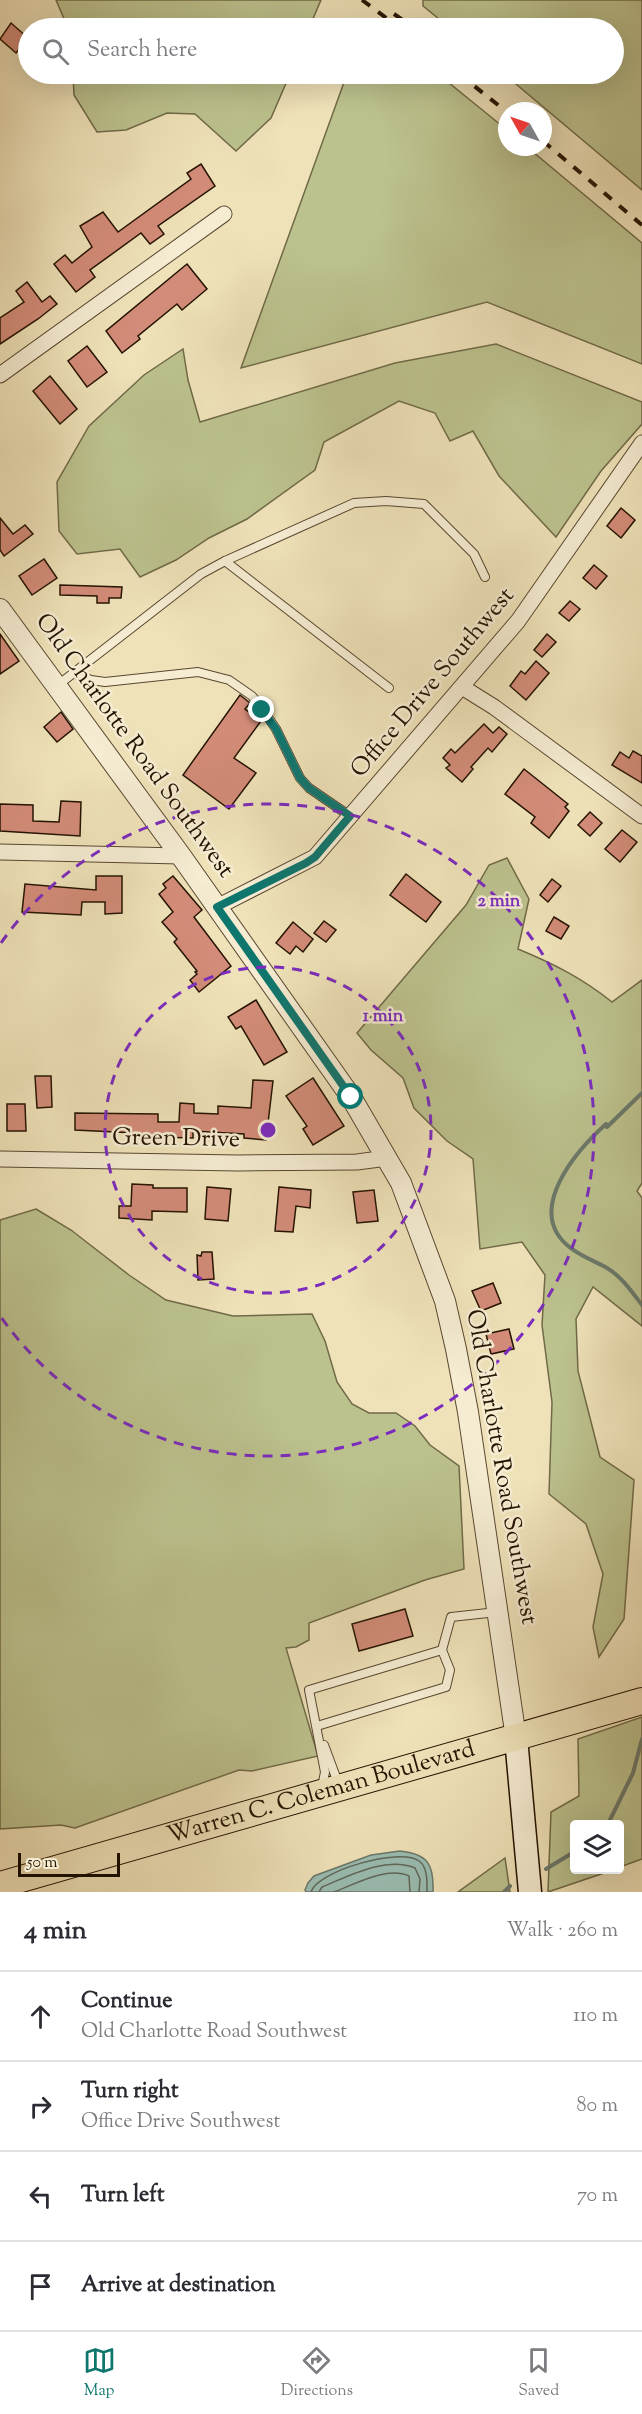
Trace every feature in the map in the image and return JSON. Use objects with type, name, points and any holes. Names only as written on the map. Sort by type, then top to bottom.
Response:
[{"type":"highway","name":"Warren C. Coleman Boulevard","points":[[0,1885],[642,1701]]},
{"type":"main road","name":"Old Charlotte Road Southwest","points":[[516,1738],[530,1892]]},
{"type":"street","points":[[0,375],[224,214]]},
{"type":"street","name":"Office Drive Southwest","points":[[217,907],[315,857],[518,621],[642,443]]},
{"type":"street","name":"Old Charlotte Road Southwest","points":[[0,609],[181,856],[351,1097],[400,1183],[445,1301],[468,1412],[516,1738]]},
{"type":"street","points":[[462,687],[640,810]]},
{"type":"street","points":[[0,852],[181,856]]},
{"type":"street","name":"Green Drive","points":[[0,1159],[238,1163],[357,1161],[387,1158]]},
{"type":"lane","points":[[57,686],[201,574],[354,503],[386,501],[424,504],[474,554],[485,577]]},
{"type":"lane","points":[[225,561],[389,688]]},
{"type":"lane","points":[[73,673],[91,680],[105,682],[151,679],[198,672],[229,680],[252,696],[276,729],[304,783],[350,816]]},
{"type":"lane","points":[[317,1726],[446,1687],[450,1670],[442,1650],[451,1617],[498,1612]]},
{"type":"lane","points":[[318,1795],[324,1783],[325,1772],[309,1690],[442,1650]]},
{"type":"lane","points":[[317,1726],[337,1780],[345,1787]]},
{"type":"green space","points":[[56,0],[321,0],[313,18],[64,18]]},
{"type":"green space","points":[[423,0],[642,0],[642,190],[552,114],[552,102],[537,102],[516,84],[624,84],[624,18],[438,18],[423,6]]},
{"type":"green space","points":[[73,84],[286,84],[271,118],[236,151],[195,114],[167,113],[126,130],[97,132],[74,95]]},
{"type":"green space","points":[[343,84],[450,84],[498,123],[498,156],[538,156],[642,243],[642,364],[487,302],[241,368]]},
{"type":"green space","points":[[496,344],[642,402],[642,424],[601,471],[556,537],[499,476],[473,431],[450,441],[435,413],[399,401],[324,442],[315,470],[247,519],[209,538],[176,560],[140,577],[120,549],[77,554],[59,531],[57,482],[89,426],[144,375],[183,349],[188,380],[200,422],[395,363]]},
{"type":"green space","points":[[507,858],[529,899],[518,949],[567,972],[612,1002],[642,980],[642,1183],[637,1191],[642,1198],[642,1326],[593,1287],[576,1319],[578,1371],[600,1457],[634,1480],[624,1619],[599,1657],[593,1627],[603,1574],[586,1524],[549,1494],[552,1402],[542,1325],[545,1275],[522,1242],[480,1249],[473,1159],[447,1141],[414,1108],[403,1078],[371,1050],[357,1033],[466,905],[489,865]]},
{"type":"green space","points":[[36,1209],[71,1230],[129,1275],[166,1300],[233,1316],[312,1314],[325,1341],[337,1382],[352,1404],[369,1413],[396,1413],[415,1426],[430,1445],[459,1466],[464,1569],[425,1580],[309,1623],[309,1640],[296,1647],[286,1648],[318,1756],[252,1771],[239,1770],[75,1828],[61,1825],[0,1829],[0,1220]]},
{"type":"green space","points":[[642,1717],[642,1859],[624,1866],[624,1820],[570,1820],[570,1874],[601,1874],[548,1892],[551,1812],[579,1796],[578,1739]]},
{"type":"green space","points":[[505,1858],[510,1892],[458,1892]]},
{"type":"water","points":[[400,1851],[417,1855],[427,1862],[432,1874],[433,1892],[306,1892],[305,1890],[314,1876],[371,1855]]},
{"type":"building","points":[[11,23],[18,29],[18,50],[16,53],[0,39]]},
{"type":"building","points":[[201,164],[215,186],[158,226],[164,234],[150,244],[141,233],[90,270],[95,277],[76,292],[54,264],[65,255],[72,263],[92,247],[80,226],[103,212],[118,232],[191,179],[187,173]]},
{"type":"building","points":[[187,264],[207,289],[182,310],[177,304],[138,336],[140,339],[122,353],[106,331]]},
{"type":"building","points":[[27,282],[42,302],[50,296],[57,304],[0,344],[0,318],[24,302],[16,291]]},
{"type":"building","points":[[87,346],[107,372],[87,387],[68,361]]},
{"type":"building","points":[[50,376],[77,409],[60,424],[33,391]]},
{"type":"building","points":[[621,508],[635,520],[621,538],[607,526]]},
{"type":"building","points":[[0,518],[13,534],[25,525],[33,534],[4,556],[0,550]]},
{"type":"building","points":[[44,559],[57,578],[32,595],[19,576]]},
{"type":"building","points":[[594,565],[607,576],[596,589],[583,578]]},
{"type":"building","points":[[60,585],[122,587],[121,598],[109,598],[109,603],[97,603],[97,596],[60,595]]},
{"type":"building","points":[[570,601],[580,609],[569,621],[559,613]]},
{"type":"building","points":[[0,634],[19,661],[0,674]]},
{"type":"building","points":[[547,634],[556,642],[542,657],[534,650]]},
{"type":"building","points":[[536,661],[549,673],[526,700],[510,686],[521,671],[525,674]]},
{"type":"building","points":[[240,695],[250,703],[245,709],[261,721],[234,758],[256,773],[229,809],[183,775]]},
{"type":"building","points":[[61,712],[73,729],[57,742],[44,727]]},
{"type":"building","points":[[484,724],[493,733],[499,727],[507,734],[492,752],[488,748],[471,767],[473,769],[462,782],[446,768],[450,765],[443,758],[451,749],[455,753]]},
{"type":"building","points":[[633,751],[642,756],[642,783],[612,765],[620,752],[629,758]]},
{"type":"building","points":[[524,769],[568,804],[565,807],[569,811],[549,838],[531,823],[535,817],[505,794]]},
{"type":"building","points":[[61,801],[81,802],[80,836],[0,831],[0,804],[33,805],[33,821],[59,822]]},
{"type":"building","points":[[590,812],[602,823],[590,836],[578,825]]},
{"type":"building","points":[[622,830],[637,842],[620,862],[605,849]]},
{"type":"building","points":[[406,874],[441,902],[426,922],[390,895]]},
{"type":"building","points":[[96,876],[122,876],[122,913],[105,914],[105,902],[82,902],[81,915],[22,912],[25,884],[96,890]]},
{"type":"building","points":[[173,876],[202,910],[194,917],[231,966],[199,992],[190,980],[197,974],[195,972],[197,971],[174,942],[177,939],[162,922],[173,912],[159,894],[166,888],[163,884]]},
{"type":"building","points":[[552,879],[561,886],[548,902],[540,895]]},
{"type":"building","points":[[554,917],[569,926],[561,939],[546,931]]},
{"type":"building","points":[[324,921],[336,930],[326,942],[314,933]]},
{"type":"building","points":[[293,922],[313,939],[303,952],[296,946],[290,954],[276,943]]},
{"type":"building","points":[[256,1000],[287,1052],[264,1065],[241,1026],[236,1029],[228,1017]]},
{"type":"building","points":[[35,1076],[51,1076],[52,1107],[37,1108]]},
{"type":"building","points":[[313,1078],[344,1126],[313,1145],[303,1129],[307,1126],[286,1096]]},
{"type":"building","points":[[253,1080],[273,1081],[266,1140],[244,1138],[244,1134],[193,1131],[193,1138],[158,1137],[158,1139],[136,1138],[136,1133],[75,1130],[75,1113],[158,1114],[158,1122],[179,1122],[180,1103],[194,1104],[194,1113],[218,1114],[218,1106],[251,1108]]},
{"type":"building","points":[[7,1104],[25,1104],[26,1131],[7,1131]]},
{"type":"building","points":[[132,1184],[153,1185],[153,1188],[187,1188],[187,1212],[152,1211],[152,1220],[119,1218],[119,1206],[131,1206]]},
{"type":"building","points":[[207,1187],[231,1189],[228,1221],[205,1219]]},
{"type":"building","points":[[279,1187],[311,1190],[310,1208],[296,1206],[293,1232],[275,1231]]},
{"type":"building","points":[[374,1190],[378,1221],[357,1223],[353,1192]]},
{"type":"building","points":[[202,1252],[212,1252],[214,1279],[198,1280],[197,1255],[201,1256]]},
{"type":"building","points":[[493,1283],[501,1303],[481,1311],[472,1291]]},
{"type":"building","points":[[509,1329],[514,1349],[491,1354],[486,1334]]},
{"type":"building","points":[[405,1609],[413,1636],[359,1651],[352,1624]]},
{"type":"waterway","points":[[642,1093],[581,1149],[560,1181],[553,1198],[552,1215],[556,1231],[567,1245],[612,1272],[642,1305]]},
{"type":"waterway","points":[[610,1820],[633,1773],[642,1739]]},
{"type":"waterway","points":[[546,1869],[570,1854]]},
{"type":"waterway","points":[[504,1892],[510,1886]]},
{"type":"railway","points":[[362,0],[386,18]]},
{"type":"railway","points":[[394,14],[400,18]]},
{"type":"railway","points":[[472,84],[498,105]]},
{"type":"railway","points":[[552,149],[642,225]]},
{"type":"route","points":[[262,710],[276,729],[300,778],[309,788],[350,816],[315,857],[217,907],[351,1097]]}]
